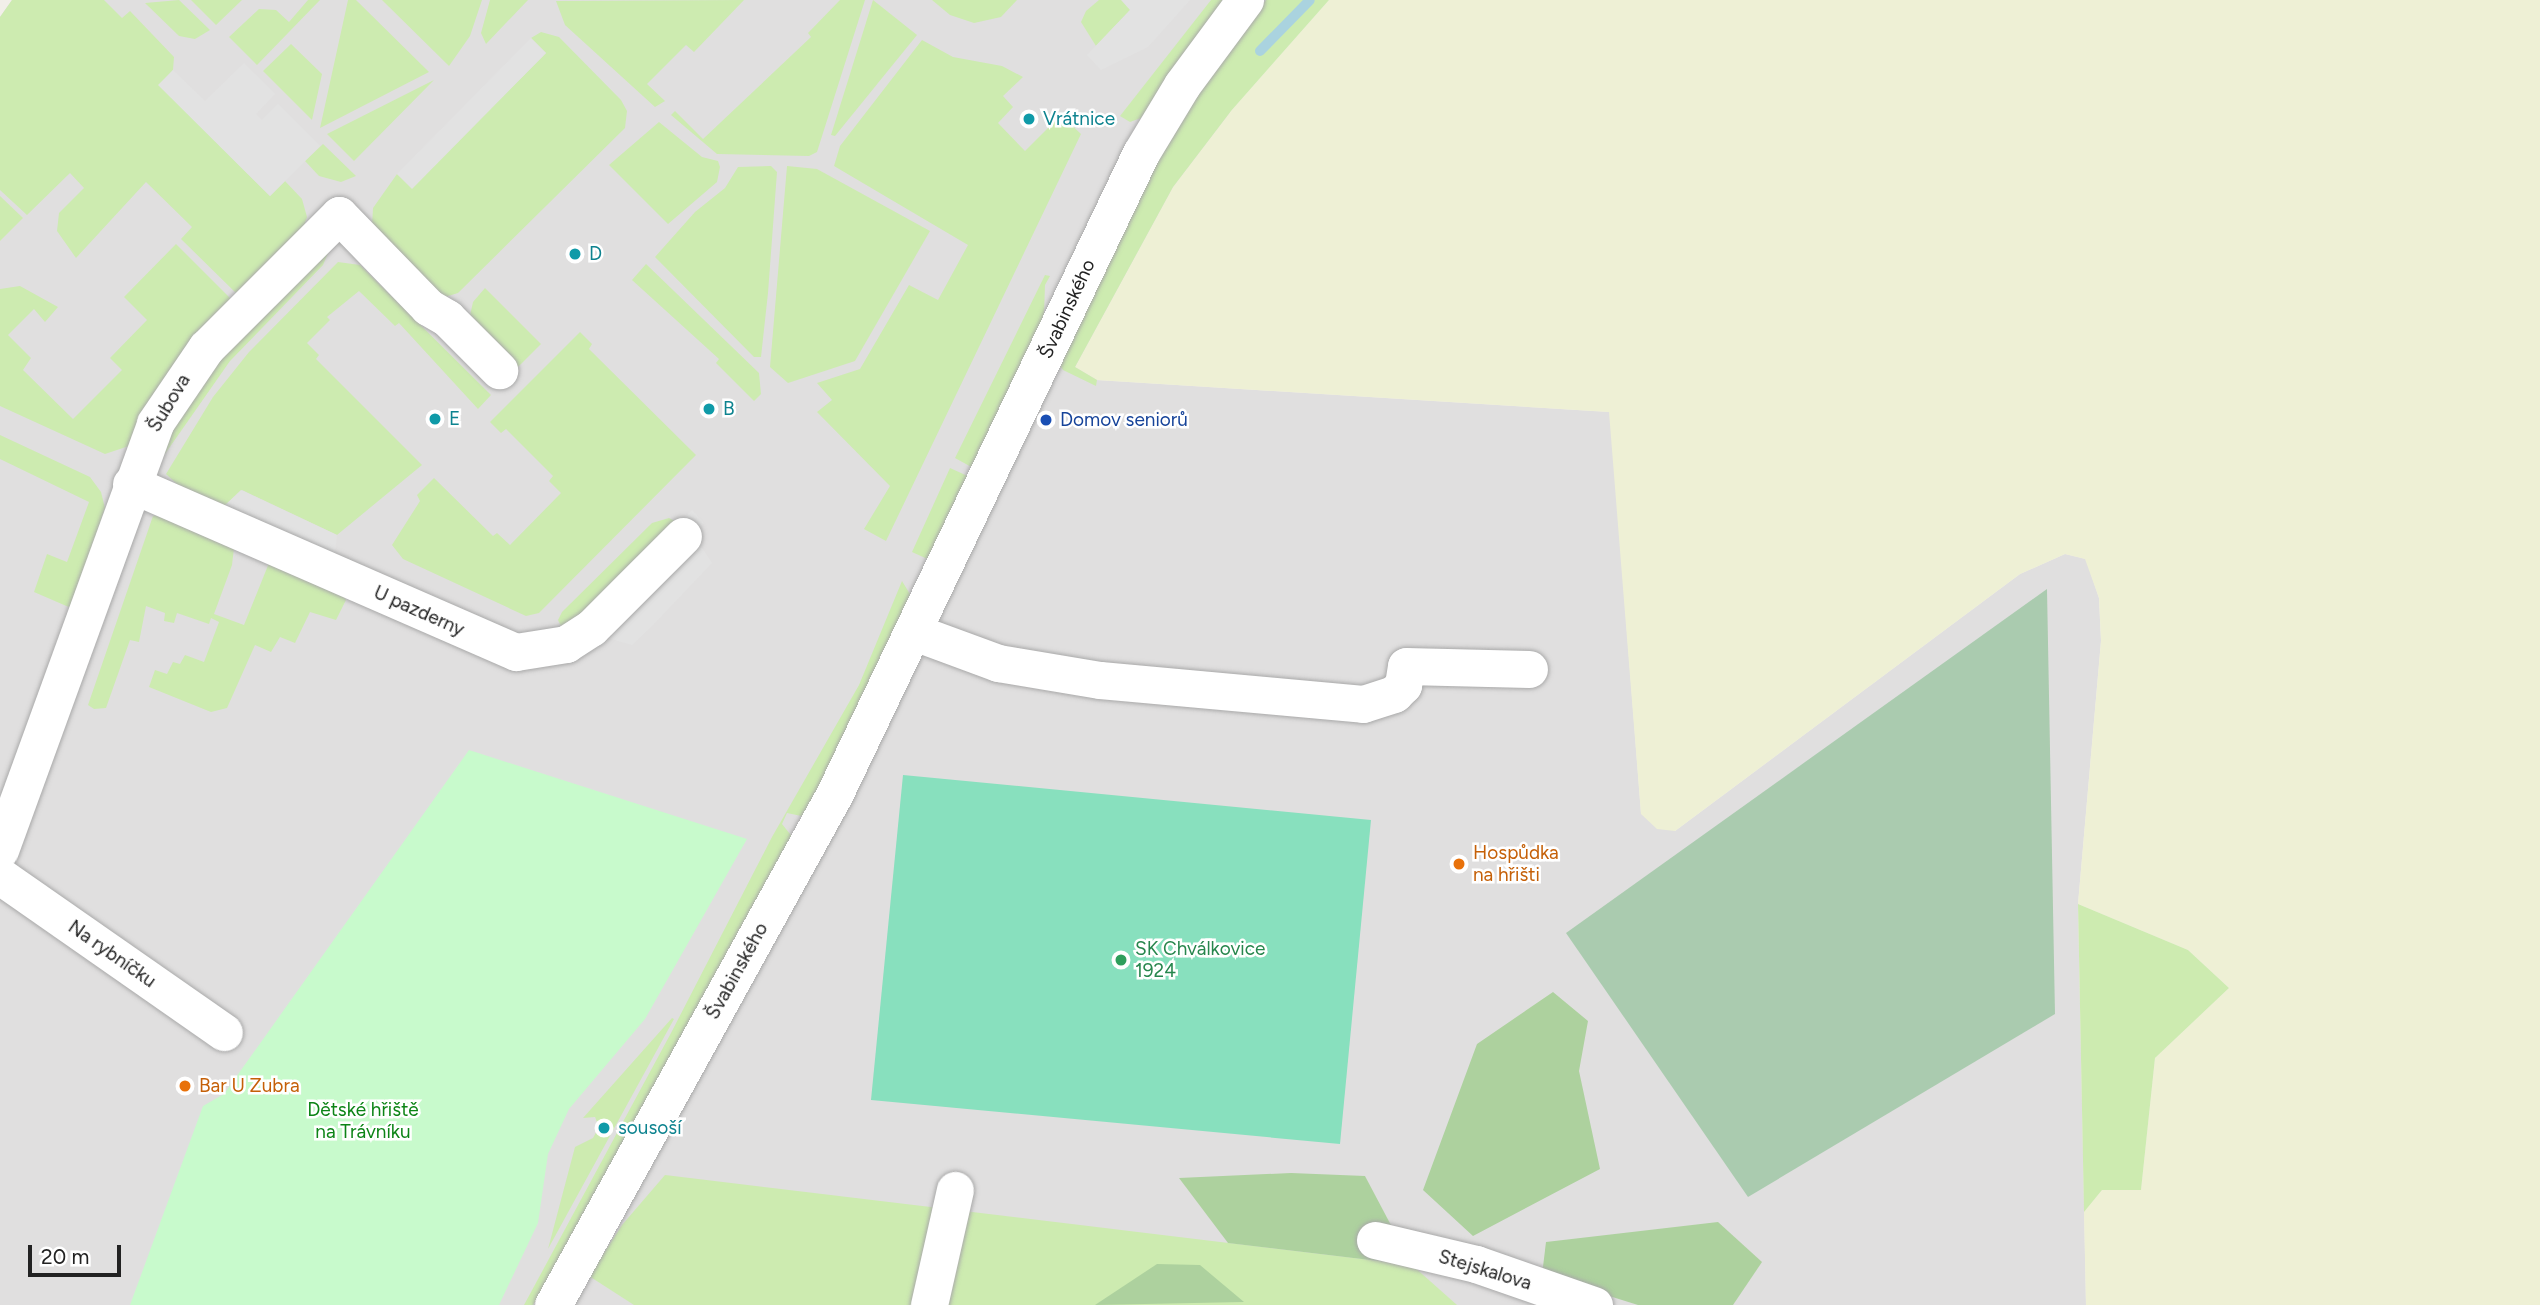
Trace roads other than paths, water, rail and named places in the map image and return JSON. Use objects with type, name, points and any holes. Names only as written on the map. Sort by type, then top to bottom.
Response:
[{"type":"street","name":"Švabinského","points":[[552,1305],[835,793],[1142,153],[1182,85],[1245,0]]},
{"type":"street","name":"Šubova","points":[[0,850],[155,423],[190,368],[339,215],[428,307],[447,318],[499,370]]},
{"type":"street","name":"U pazderny","points":[[131,484],[516,652],[566,644],[591,628],[683,536]]},
{"type":"street","points":[[914,632],[998,663],[1100,680],[1363,704],[1394,694],[1403,685],[1406,666],[1529,669]]},
{"type":"street","name":"Na rybníčku","points":[[0,876],[224,1032]]},
{"type":"street","points":[[929,1305],[955,1190]]},
{"type":"street","name":"Stejskalova","points":[[1375,1240],[1476,1264],[1594,1305]]},
{"type":"waterway","points":[[1260,51],[1310,0]]},
{"type":"place","name":"Vrátnice","points":[[1029,119]]},
{"type":"place","name":"D","points":[[575,254]]},
{"type":"place","name":"B","points":[[709,409]]},
{"type":"place","name":"E","points":[[435,419]]},
{"type":"place","name":"Domov seniorů","points":[[1046,420]]},
{"type":"place","name":"Hospůdka na hřišti","points":[[1459,864]]},
{"type":"place","name":"SK Chválkovice 1924","points":[[1121,960]]},
{"type":"place","name":"Bar U Zubra","points":[[185,1086]]},
{"type":"place","name":"sousoší","points":[[604,1128]]},
{"type":"park label","name":"Dětské hřiště na Trávníku","points":[[363,1121]]}]
